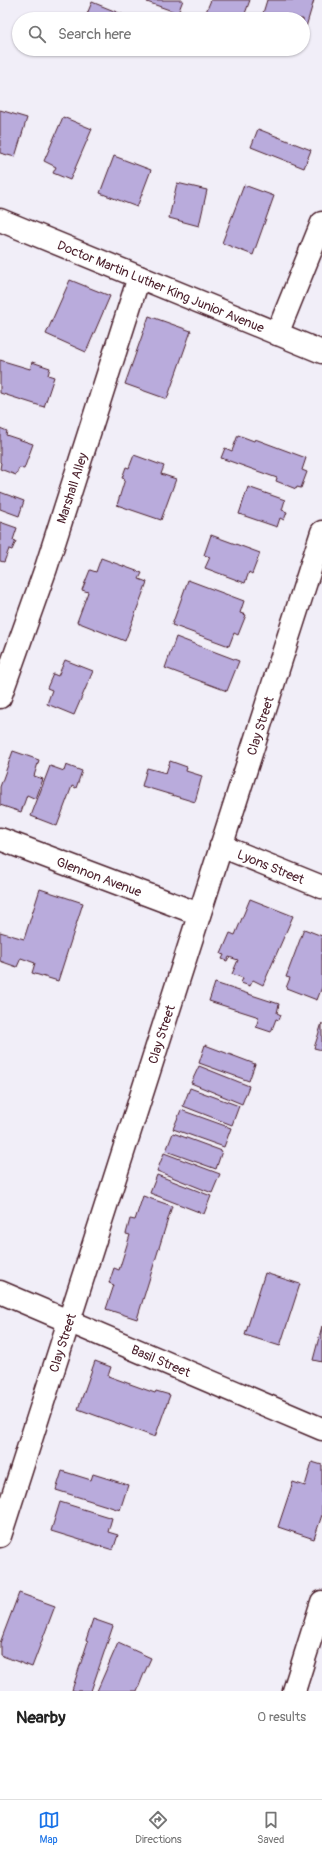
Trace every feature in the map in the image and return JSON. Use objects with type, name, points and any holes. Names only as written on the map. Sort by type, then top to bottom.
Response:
[{"type":"street","name":"Doctor Martin Luther King Junior Avenue","points":[[0,220],[322,352]]},
{"type":"street","points":[[277,334],[322,223]]},
{"type":"street","name":"Marshall Alley","points":[[0,697],[46,568],[139,277]]},
{"type":"street","name":"Clay Street","points":[[0,1536],[322,532]]},
{"type":"street","name":"Glennon Avenue","points":[[0,839],[199,914]]},
{"type":"street","name":"Lyons Street","points":[[221,846],[322,886]]},
{"type":"street","name":"Basil Street","points":[[0,1292],[322,1429]]},
{"type":"street","points":[[294,1691],[322,1602]]},
{"type":"building","points":[[148,0],[183,0],[178,12],[147,2]]},
{"type":"building","points":[[211,0],[250,0],[246,12],[206,12]]},
{"type":"building","points":[[267,0],[314,0],[310,14],[310,12],[263,12]]},
{"type":"building","points":[[92,2],[117,12],[88,12]]},
{"type":"building","points":[[0,110],[27,118],[15,157],[0,153]]},
{"type":"building","points":[[63,117],[92,129],[70,180],[53,173],[56,167],[44,161]]},
{"type":"building","points":[[258,129],[311,150],[304,168],[251,147]]},
{"type":"building","points":[[114,156],[151,170],[137,207],[100,193]]},
{"type":"building","points":[[177,183],[207,190],[199,226],[169,218]]},
{"type":"building","points":[[244,185],[274,196],[253,255],[222,243]]},
{"type":"building","points":[[70,280],[110,296],[86,352],[46,334]]},
{"type":"building","points":[[149,316],[191,331],[167,399],[125,384]]},
{"type":"building","points":[[0,360],[30,369],[32,362],[50,368],[48,375],[54,377],[44,407],[0,393]]},
{"type":"building","points":[[0,428],[7,431],[6,435],[33,444],[24,469],[19,468],[16,475],[0,469]]},
{"type":"building","points":[[238,435],[254,441],[255,439],[306,458],[302,470],[307,472],[301,488],[297,487],[296,489],[276,481],[277,478],[221,458],[225,448],[232,451]]},
{"type":"building","points":[[134,455],[164,466],[161,474],[176,479],[161,520],[117,505],[125,479],[122,478],[126,467],[129,468]]},
{"type":"building","points":[[248,487],[285,500],[282,510],[287,512],[284,520],[280,518],[277,527],[239,514]]},
{"type":"building","points":[[0,492],[24,501],[19,516],[0,509]]},
{"type":"building","points":[[0,522],[17,528],[13,540],[16,541],[12,550],[9,549],[4,562],[0,561]]},
{"type":"building","points":[[211,535],[260,553],[252,574],[249,572],[245,583],[205,568],[210,557],[204,555]]},
{"type":"building","points":[[101,558],[142,573],[139,579],[147,582],[125,641],[77,622],[88,592],[82,590],[90,570],[96,572]]},
{"type":"building","points":[[188,580],[244,601],[240,613],[246,615],[238,635],[234,633],[229,646],[172,625]]},
{"type":"building","points":[[176,637],[239,661],[227,691],[165,668]]},
{"type":"building","points":[[65,660],[93,671],[74,715],[47,704],[52,690],[47,688],[53,674],[58,676]]},
{"type":"building","points":[[13,751],[39,760],[34,776],[43,779],[36,799],[27,795],[21,812],[0,805],[0,787]]},
{"type":"building","points":[[170,761],[187,767],[186,771],[202,776],[195,802],[142,786],[147,768],[166,773]]},
{"type":"building","points":[[66,765],[82,771],[76,788],[72,786],[57,826],[31,816],[50,766],[64,771]]},
{"type":"building","points":[[40,889],[83,903],[58,981],[32,973],[35,963],[21,958],[17,967],[0,961],[0,932],[24,939]]},
{"type":"building","points":[[250,899],[293,916],[263,985],[253,980],[250,986],[241,983],[243,978],[232,974],[238,960],[229,957],[227,961],[222,959],[224,955],[221,954],[230,933],[235,935]]},
{"type":"building","points":[[304,929],[322,936],[322,987],[317,1000],[286,988],[290,978],[286,977]]},
{"type":"building","points":[[215,983],[279,1004],[277,1013],[281,1015],[279,1020],[276,1019],[271,1032],[256,1027],[259,1017],[209,1001]]},
{"type":"building","points":[[322,1023],[322,1050],[314,1048]]},
{"type":"building","points":[[205,1045],[255,1064],[249,1081],[199,1063]]},
{"type":"building","points":[[199,1066],[249,1086],[242,1104],[191,1083]]},
{"type":"building","points":[[190,1088],[239,1106],[232,1125],[183,1106]]},
{"type":"building","points":[[181,1110],[231,1128],[224,1147],[173,1129]]},
{"type":"building","points":[[173,1133],[222,1151],[216,1169],[166,1151]]},
{"type":"building","points":[[164,1153],[220,1174],[212,1193],[157,1171]]},
{"type":"building","points":[[157,1175],[211,1196],[204,1214],[150,1193]]},
{"type":"building","points":[[143,1196],[172,1206],[137,1319],[106,1309],[114,1285],[109,1283],[114,1268],[119,1270],[130,1235],[126,1234],[130,1219],[135,1220]]},
{"type":"building","points":[[265,1273],[300,1284],[280,1346],[245,1335]]},
{"type":"building","points":[[322,1326],[322,1362],[313,1360]]},
{"type":"building","points":[[95,1361],[111,1367],[108,1376],[155,1393],[156,1391],[170,1395],[155,1437],[78,1409]]},
{"type":"building","points":[[312,1462],[322,1465],[322,1515],[314,1539],[278,1527],[293,1482],[305,1486]]},
{"type":"building","points":[[62,1471],[91,1480],[93,1474],[128,1485],[120,1510],[56,1490]]},
{"type":"building","points":[[60,1502],[112,1518],[108,1532],[118,1535],[113,1550],[51,1531]]},
{"type":"building","points":[[19,1593],[55,1606],[32,1667],[0,1655],[0,1643]]},
{"type":"building","points":[[93,1619],[113,1626],[91,1691],[72,1690],[88,1641],[86,1640]]},
{"type":"building","points":[[118,1643],[151,1658],[137,1691],[97,1691]]}]
